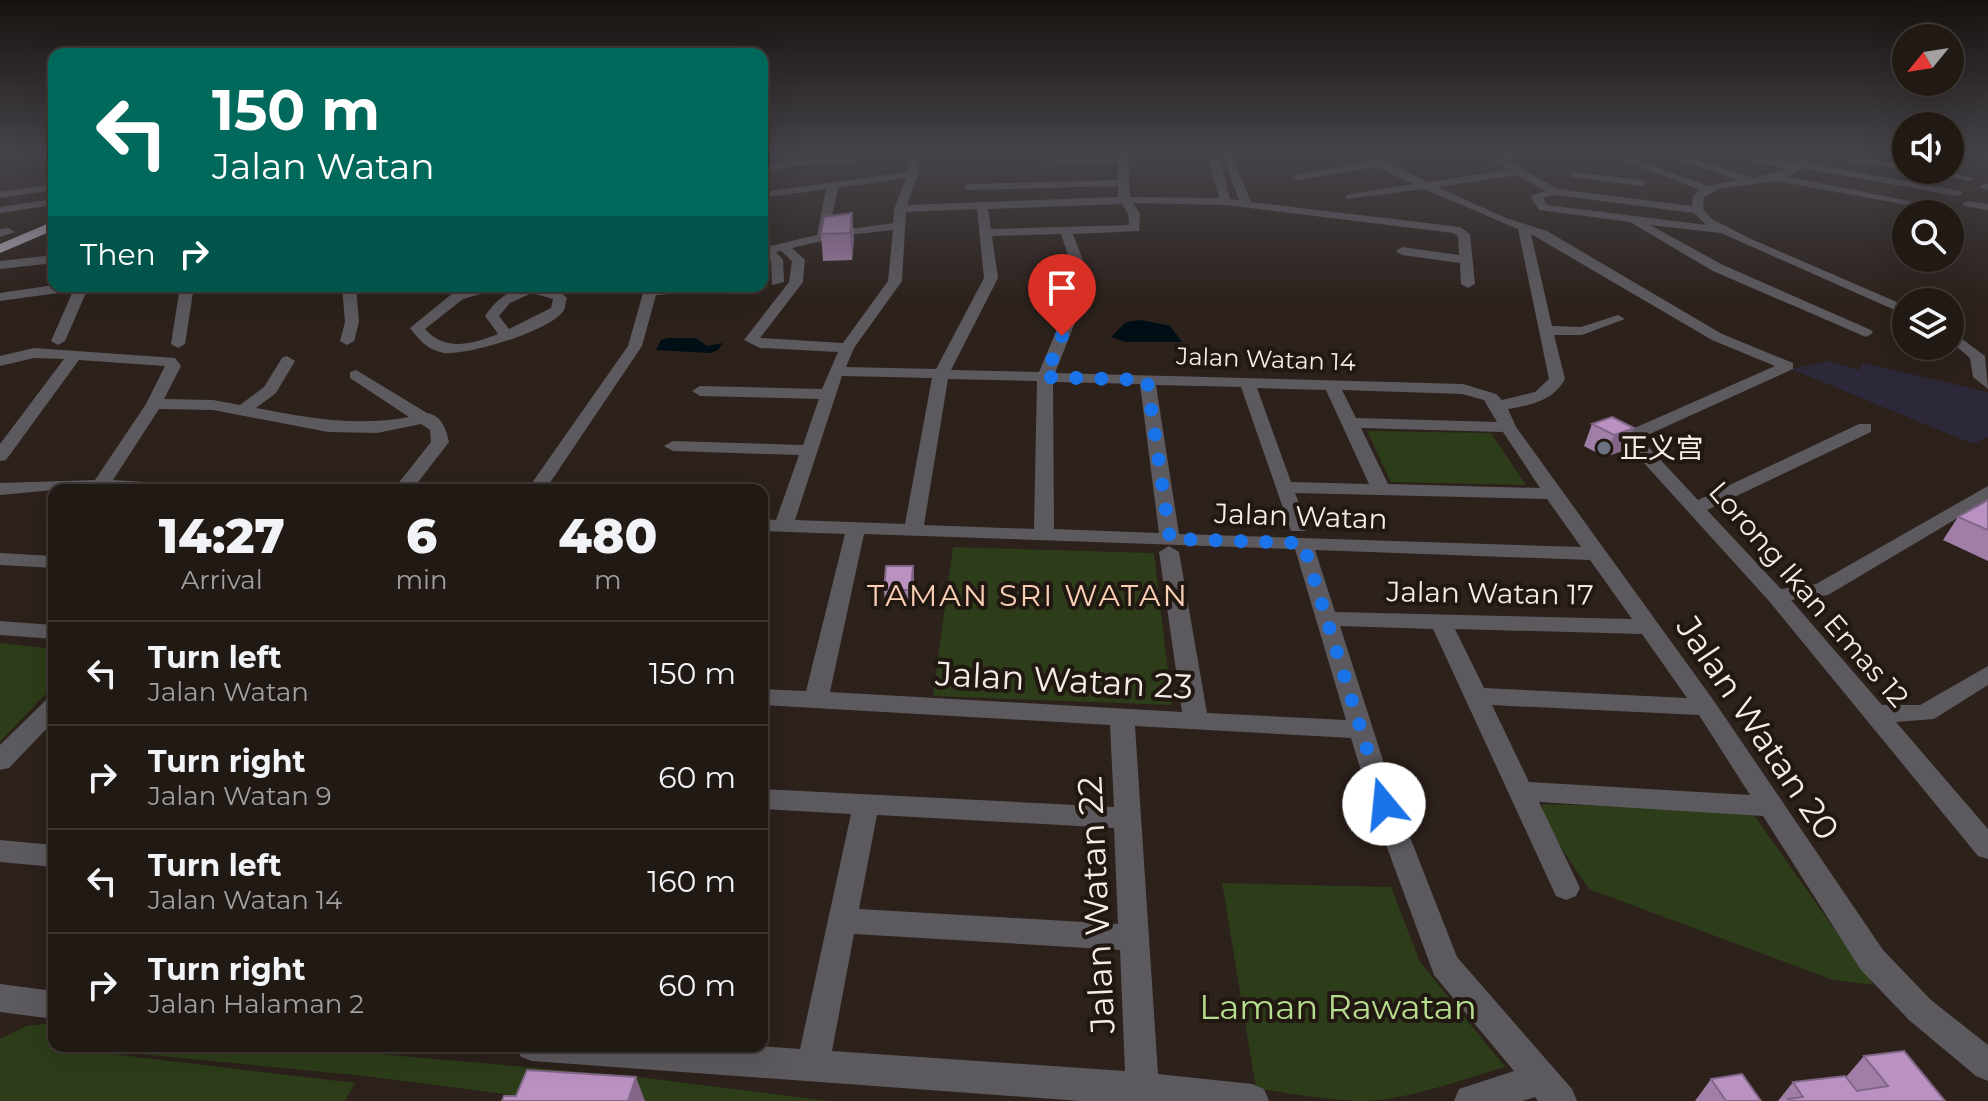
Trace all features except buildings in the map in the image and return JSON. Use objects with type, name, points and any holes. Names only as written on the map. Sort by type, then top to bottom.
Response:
[{"type":"highway","points":[[3,235],[48,219]]},
{"type":"highway","points":[[0,249],[48,228]]},
{"type":"street","points":[[823,234],[829,202]]},
{"type":"street","points":[[784,525],[836,371],[847,348],[895,281],[902,202]]},
{"type":"street","points":[[900,209],[1072,202]]},
{"type":"street","points":[[986,233],[1135,228],[1132,202]]},
{"type":"street","points":[[1248,202],[1462,232],[1468,284]]},
{"type":"street","points":[[1464,202],[1523,227]]},
{"type":"street","points":[[1540,202],[1543,208]]},
{"type":"street","points":[[1637,202],[1697,210],[1708,221],[1727,231],[1892,305]]},
{"type":"street","points":[[1697,210],[1698,202]]},
{"type":"street","points":[[1968,204],[1988,207]]},
{"type":"street","points":[[914,529],[941,374],[991,278],[982,206]]},
{"type":"street","points":[[1523,227],[1543,208]]},
{"type":"street","points":[[1543,208],[1727,231]]},
{"type":"street","points":[[1636,222],[1718,268],[1866,333]]},
{"type":"street","points":[[768,250],[823,234],[900,226]]},
{"type":"street","points":[[1349,423],[1503,416],[1555,387],[1556,367],[1523,227]]},
{"type":"street","name":"Lorong Ikan Emas 12","points":[[1523,227],[1543,234],[1717,337],[1788,366],[1636,434],[1633,441],[1776,596],[1988,848]]},
{"type":"street","points":[[1044,535],[1045,377],[1084,282],[1066,231]]},
{"type":"street","points":[[783,247],[799,260],[796,282],[752,338],[755,343],[847,348]]},
{"type":"street","points":[[1402,251],[1466,260]]},
{"type":"street","points":[[768,254],[777,260],[777,282]]},
{"type":"street","points":[[0,265],[48,260]]},
{"type":"street","points":[[768,283],[796,282]]},
{"type":"street","points":[[0,297],[48,290]]},
{"type":"street","points":[[58,341],[78,292]]},
{"type":"street","points":[[178,344],[186,292]]},
{"type":"street","points":[[347,341],[352,322],[350,292]]},
{"type":"street","points":[[475,292],[458,296],[417,328],[425,342],[457,350],[505,333]]},
{"type":"street","points":[[540,484],[635,346],[651,292]]},
{"type":"street","points":[[1547,330],[1572,332],[1618,319]]},
{"type":"street","points":[[1964,345],[1977,356],[1981,377],[1988,384]]},
{"type":"street","points":[[0,456],[75,355]]},
{"type":"street","points":[[7,358],[75,355],[170,361],[173,366],[154,404],[102,484]]},
{"type":"street","points":[[244,410],[270,390],[287,361]]},
{"type":"street","name":"Jalan Watan 14","points":[[836,371],[1463,389],[1490,397],[1503,416]]},
{"type":"street","points":[[356,375],[428,418],[438,428],[440,442],[407,484]]},
{"type":"street","points":[[1147,380],[1196,721]]},
{"type":"street","points":[[1247,382],[1286,487],[1384,804],[1445,965],[1550,1090]]},
{"type":"street","points":[[1332,385],[1381,489]]},
{"type":"street","points":[[700,391],[827,394]]},
{"type":"street","points":[[154,404],[190,403],[244,410],[328,427],[377,428],[428,418]]},
{"type":"street","name":"Jalan Watan 20","points":[[1503,416],[1553,494],[1706,707],[1768,806],[1872,960],[1920,1010],[1988,1065]]},
{"type":"street","points":[[1696,508],[1865,428]]},
{"type":"street","points":[[673,446],[811,450]]},
{"type":"street","points":[[0,489],[48,487]]},
{"type":"street","points":[[1286,487],[1553,494]]},
{"type":"street","points":[[1776,596],[1821,590],[1988,492]]},
{"type":"street","name":"Jalan Watan","points":[[768,525],[1044,535],[1169,546],[1301,535],[1599,554]]},
{"type":"street","points":[[816,700],[856,527]]},
{"type":"street","points":[[0,559],[48,562]]},
{"type":"street","name":"Jalan Watan 17","points":[[1328,619],[1650,627]]},
{"type":"street","points":[[1441,622],[1566,888]]},
{"type":"street","points":[[0,628],[48,632]]},
{"type":"street","points":[[1875,714],[1925,713],[1988,674]]},
{"type":"street","points":[[1477,696],[1706,707]]},
{"type":"street","name":"Jalan Watan 23","points":[[768,697],[1361,730]]},
{"type":"street","points":[[0,761],[48,712]]},
{"type":"street","name":"Jalan Watan 22","points":[[1122,717],[1142,1089]]},
{"type":"street","points":[[1519,791],[1768,806]]},
{"type":"street","points":[[768,799],[1128,818]]},
{"type":"street","points":[[813,1065],[866,805]]},
{"type":"street","points":[[0,851],[48,849]]},
{"type":"street","points":[[841,921],[1134,938]]},
{"type":"street","points":[[0,998],[48,1004]]},
{"type":"street","points":[[667,1052],[1142,1089],[1252,1101]]},
{"type":"street","points":[[1471,1101],[1550,1090]]},
{"type":"shaded area","points":[[1141,320],[1170,326],[1182,342],[1125,342],[1111,337],[1126,322]]},
{"type":"shaded area","points":[[696,338],[707,346],[723,343],[718,350],[710,353],[656,350],[661,340]]},
{"type":"shaded area","points":[[1829,361],[1859,370],[1863,363],[1988,392],[1988,437],[1973,444],[1791,369]]},
{"type":"green space","points":[[1367,431],[1491,433],[1526,485],[1391,482]]},
{"type":"green space","points":[[953,547],[1154,553],[1172,705],[933,696]]},
{"type":"green space","points":[[0,643],[48,648],[48,691],[0,742]]},
{"type":"green space","points":[[1543,804],[1751,811],[1874,985],[1833,980],[1589,889],[1541,818]]},
{"type":"green space","name":"Laman Rawatan","points":[[1222,883],[1391,887],[1420,962],[1505,1067],[1419,1092],[1367,1101],[1256,1088]]},
{"type":"green space","points":[[48,1024],[48,1052],[96,1052],[355,1083],[345,1101],[0,1101],[0,1039],[27,1026]]},
{"type":"green space","points":[[119,1052],[357,1052],[639,1077],[830,1101],[558,1101],[365,1076]]},
{"type":"place","name":"正义宫","points":[[1604,448]]},
{"type":"district","name":"TAMAN SRI WATAN","points":[[1028,595]]},
{"type":"route","points":[[1062,336],[1045,377],[1147,380],[1170,539],[1303,543],[1384,804]]}]
